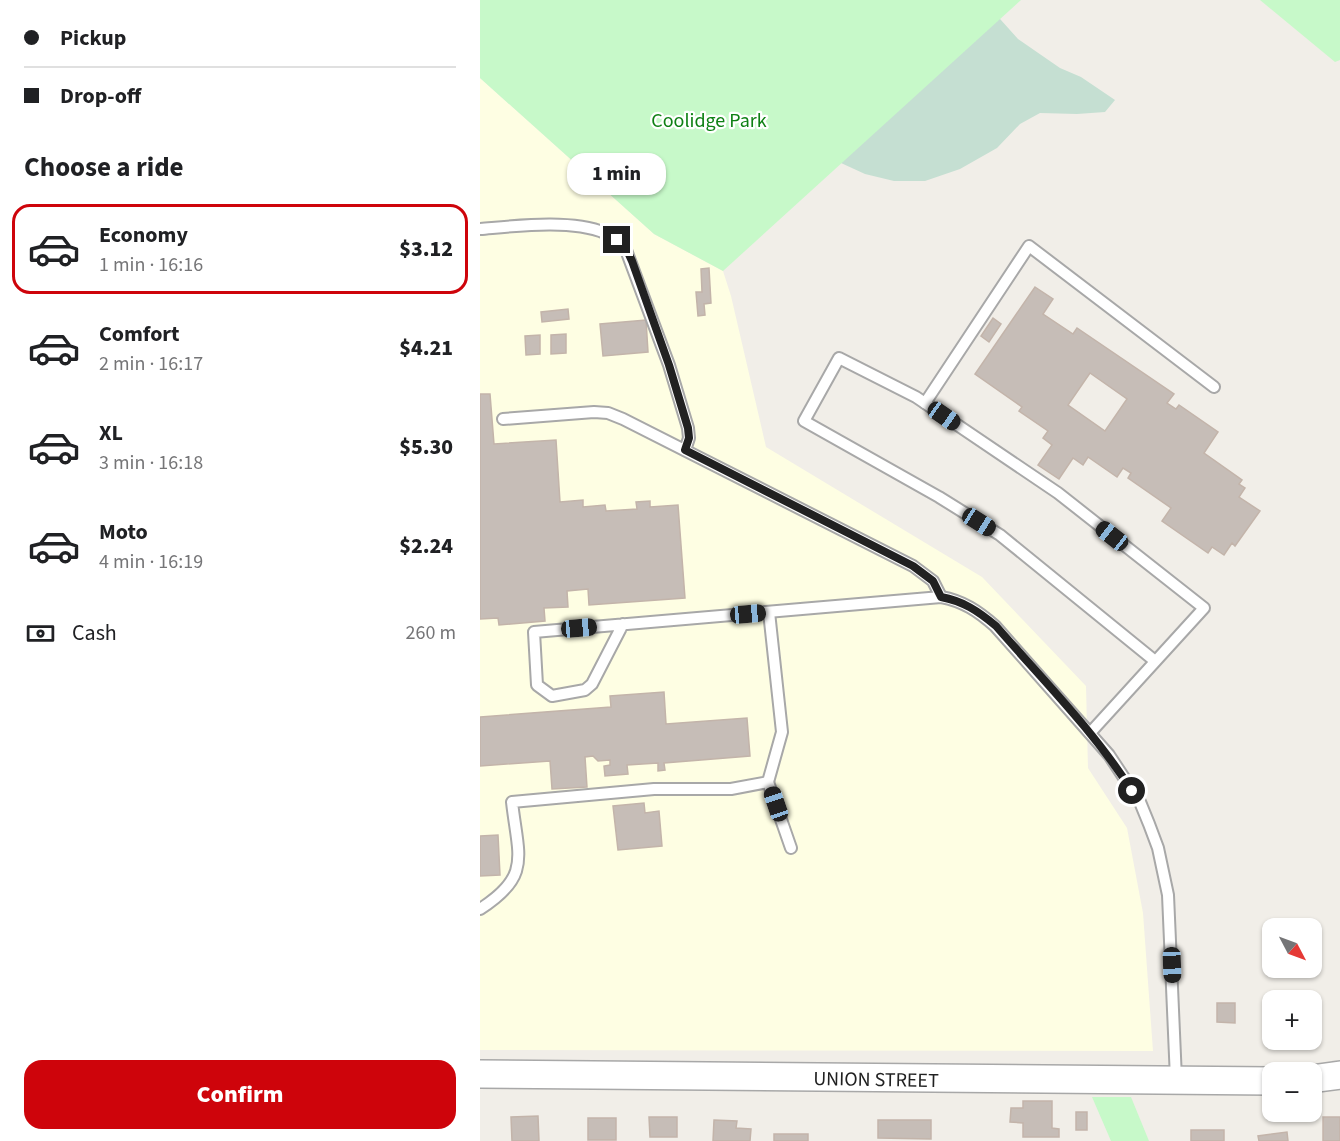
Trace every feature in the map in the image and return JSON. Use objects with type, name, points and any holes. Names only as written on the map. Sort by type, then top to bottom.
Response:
[{"type":"street","name":"UNION STREET","points":[[480,1074],[1262,1081]]},
{"type":"street","points":[[1322,1077],[1340,1075]]},
{"type":"lane","points":[[480,229],[551,226],[594,230],[606,233],[627,250],[669,365],[685,417],[689,438],[685,450]]},
{"type":"lane","points":[[926,404],[1029,246],[1214,387]]},
{"type":"lane","points":[[1090,733],[1204,608],[1058,494],[926,404],[840,358],[804,421],[939,497],[1000,535],[1155,661]]},
{"type":"lane","points":[[503,419],[594,412],[623,419],[913,566],[933,581],[941,597]]},
{"type":"lane","points":[[623,624],[592,684],[585,690],[552,696],[537,685],[534,632],[623,624],[941,597],[954,599],[969,606],[996,626],[1109,755],[1140,802],[1158,848],[1169,911],[1176,1082]]},
{"type":"lane","points":[[769,612],[782,732],[768,782],[791,848]]},
{"type":"lane","points":[[480,909],[511,885],[516,875],[518,854],[512,802],[654,789],[731,789],[768,782]]},
{"type":"shaded area","points":[[983,0],[1018,39],[1060,68],[1081,77],[1115,100],[1105,112],[1040,113],[1020,124],[997,148],[960,169],[925,181],[894,181],[865,174],[817,152]]},
{"type":"shaded area","points":[[480,78],[654,234],[723,271],[731,296],[766,447],[982,577],[1086,686],[1088,768],[1127,828],[1143,913],[1153,1051],[480,1050]]},
{"type":"green space","name":"Coolidge Park","points":[[480,0],[1021,0],[723,271],[654,234],[480,78]]},
{"type":"green space","points":[[1260,0],[1340,0],[1340,60],[1335,62]]},
{"type":"green space","points":[[1092,1097],[1131,1097],[1149,1141],[1111,1141]]},
{"type":"building","points":[[709,268],[711,303],[704,304],[705,315],[698,316],[696,292],[702,292],[701,269]]},
{"type":"building","points":[[1035,287],[1053,299],[1043,314],[1073,334],[1077,328],[1174,394],[1167,403],[1176,409],[1179,405],[1218,432],[1204,453],[1242,480],[1239,484],[1245,488],[1239,497],[1260,511],[1235,546],[1232,543],[1224,555],[1212,547],[1208,553],[1162,521],[1171,508],[1128,478],[1131,473],[1123,468],[1117,477],[1088,457],[1083,465],[1073,458],[1059,479],[1038,465],[1052,445],[1043,438],[1048,431],[1019,411],[1022,407],[975,374]],"holes":[[[1090,373],[1127,399],[1105,431],[1068,405]]]},
{"type":"building","points":[[568,309],[569,319],[542,322],[541,312]]},
{"type":"building","points":[[993,318],[1001,324],[989,342],[981,336]]},
{"type":"building","points":[[646,320],[648,352],[603,356],[600,324]]},
{"type":"building","points":[[566,334],[566,353],[551,354],[551,335]]},
{"type":"building","points":[[540,335],[540,354],[526,355],[525,336]]},
{"type":"building","points":[[480,394],[490,394],[494,444],[556,440],[560,502],[583,500],[583,507],[605,505],[606,511],[637,509],[636,502],[650,501],[650,507],[678,505],[685,598],[589,605],[588,589],[567,591],[568,607],[544,608],[545,621],[499,625],[498,618],[480,619]]},
{"type":"building","points":[[664,692],[666,724],[747,718],[750,756],[664,763],[665,770],[658,771],[658,763],[627,765],[628,774],[605,776],[604,766],[610,765],[610,760],[598,761],[593,756],[585,757],[587,787],[552,789],[550,761],[480,766],[480,717],[611,707],[610,696]]},
{"type":"building","points":[[644,803],[645,813],[659,811],[662,846],[618,850],[613,806]]},
{"type":"building","points":[[498,835],[500,875],[480,876],[480,836]]},
{"type":"building","points":[[1217,1003],[1235,1003],[1235,1023],[1217,1022]]},
{"type":"building","points":[[1023,1101],[1052,1101],[1052,1128],[1059,1129],[1059,1137],[1023,1137],[1023,1123],[1010,1122],[1011,1108],[1023,1108]]},
{"type":"building","points":[[1076,1112],[1087,1112],[1087,1130],[1076,1130]]},
{"type":"building","points":[[538,1116],[539,1141],[512,1141],[511,1117]]},
{"type":"building","points":[[649,1117],[677,1117],[677,1137],[650,1137]]},
{"type":"building","points":[[1323,1117],[1340,1117],[1340,1141],[1323,1141]]},
{"type":"building","points":[[588,1118],[616,1118],[616,1140],[588,1140]]},
{"type":"building","points":[[714,1120],[737,1121],[736,1128],[751,1129],[750,1141],[713,1141]]},
{"type":"building","points":[[878,1120],[931,1120],[931,1139],[878,1138]]},
{"type":"building","points":[[1191,1130],[1224,1130],[1224,1141],[1191,1141]]},
{"type":"building","points":[[1287,1132],[1288,1141],[1259,1141],[1258,1136]]},
{"type":"building","points":[[774,1134],[808,1134],[808,1141],[774,1141]]},
{"type":"route","points":[[617,240],[627,250],[632,261],[669,365],[688,428],[689,438],[685,450],[913,566],[933,581],[941,597],[954,599],[980,613],[996,626],[1109,755],[1132,791]]}]
